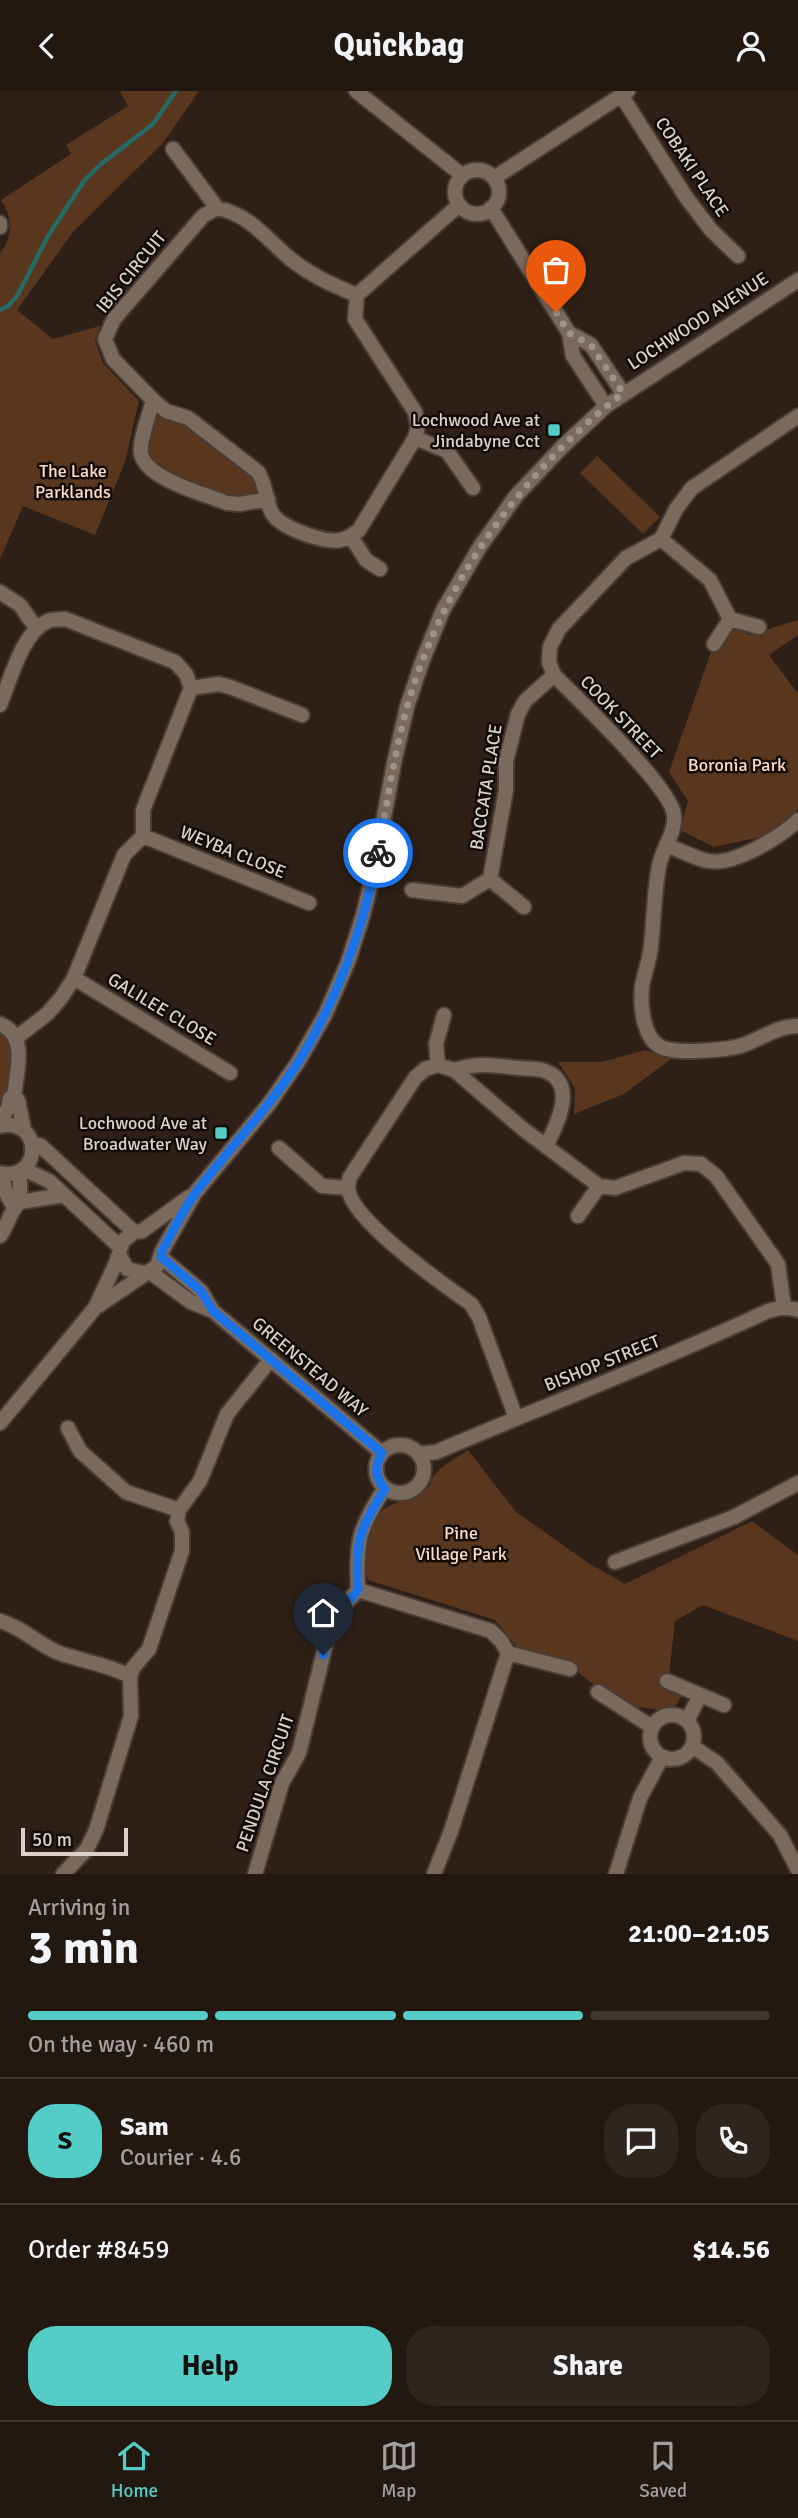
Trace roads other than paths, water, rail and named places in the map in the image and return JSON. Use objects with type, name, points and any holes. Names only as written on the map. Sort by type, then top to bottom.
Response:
[{"type":"street","points":[[356,91],[462,175]]},
{"type":"street","points":[[494,178],[624,93]]},
{"type":"street","name":"COBAKI PLACE","points":[[624,93],[686,197],[711,230],[738,256]]},
{"type":"street","points":[[173,149],[217,208],[233,211],[249,221],[294,262],[328,284],[357,295]]},
{"type":"street","points":[[479,170],[494,178],[499,193],[491,208],[475,213],[466,211],[459,205],[455,190],[462,175],[479,170]]},
{"type":"street","points":[[380,569],[366,559],[351,537],[359,530],[415,437],[418,426],[415,412],[355,319],[357,295],[459,205]]},
{"type":"street","name":"IBIS CIRCUIT","points":[[217,208],[203,216],[114,319],[106,339],[113,359],[166,411],[188,418],[258,472],[265,483],[270,510],[279,523],[291,530],[338,541],[351,537]]},
{"type":"street","points":[[491,208],[569,333],[573,356],[606,406]]},
{"type":"street","name":"LOCHWOOD AVENUE","points":[[0,1423],[95,1308],[157,1266],[195,1193],[269,1104],[298,1062],[325,1015],[348,962],[363,915],[407,707],[443,610],[479,548],[516,496],[563,446],[606,406],[798,280]]},
{"type":"street","points":[[569,333],[591,345],[623,393]]},
{"type":"street","points":[[153,400],[141,452],[146,466],[157,475],[227,503],[240,504],[268,499]]},
{"type":"street","points":[[759,627],[730,619],[710,580],[661,539],[676,509],[692,488],[798,416]]},
{"type":"street","points":[[415,437],[447,451],[473,488]]},
{"type":"street","name":"COOK STREET","points":[[661,539],[626,558],[559,629],[550,647],[548,662],[554,675],[660,785],[674,814],[673,827],[659,864],[651,955],[642,989],[648,1035],[659,1047],[677,1051],[741,1045],[784,1026],[798,1026]]},
{"type":"street","points":[[0,592],[20,605],[36,628]]},
{"type":"street","points":[[0,705],[25,644],[36,628],[50,620],[65,619],[175,662],[186,674],[191,688],[143,810],[143,836],[124,855],[74,978],[47,1014],[16,1038]]},
{"type":"street","points":[[714,644],[730,619]]},
{"type":"street","name":"BACCATA PLACE","points":[[490,879],[506,790],[506,761],[518,713],[525,701],[554,675]]},
{"type":"street","points":[[191,688],[219,684],[302,715]]},
{"type":"street","points":[[666,845],[709,861],[729,861],[783,834],[798,820]]},
{"type":"street","name":"WEYBA CLOSE","points":[[143,836],[309,903]]},
{"type":"street","points":[[412,890],[462,896],[490,879],[524,907]]},
{"type":"street","name":"GALILEE CLOSE","points":[[74,978],[230,1073]]},
{"type":"street","points":[[438,1065],[436,1044],[443,1015]]},
{"type":"street","points":[[0,1024],[9,1027],[16,1038],[19,1051],[14,1095],[10,1098],[0,1124],[10,1125],[41,1146],[138,1232],[156,1237],[161,1254]]},
{"type":"street","points":[[454,1070],[476,1063],[544,1070],[557,1079],[563,1092],[561,1117],[546,1146]]},
{"type":"street","points":[[516,1418],[479,1317],[471,1304],[379,1234],[352,1199],[348,1188],[350,1177],[415,1078],[425,1069],[438,1065],[454,1070],[599,1186],[615,1188],[684,1163],[701,1164],[716,1176],[778,1265],[791,1309]]},
{"type":"street","points":[[14,1095],[18,1100],[32,1157],[21,1170],[0,1174],[10,1203],[64,1195]]},
{"type":"street","points":[[279,1148],[322,1186],[348,1188]]},
{"type":"street","points":[[21,1170],[49,1181],[64,1195],[120,1251],[127,1269],[147,1272]]},
{"type":"street","points":[[0,1236],[17,1204],[21,1170]]},
{"type":"street","points":[[578,1216],[599,1186]]},
{"type":"street","name":"LOCHWOOD AVENUE","points":[[95,1308],[128,1235],[138,1232],[195,1193]]},
{"type":"street","name":"GREENSTEAD WAY","points":[[161,1254],[201,1291],[213,1311]]},
{"type":"street","name":"GREENSTEAD WAY","points":[[147,1272],[191,1302],[213,1311],[382,1453]]},
{"type":"street","name":"BISHOP STREET","points":[[419,1454],[436,1452],[620,1374],[666,1358],[768,1311],[791,1309]]},
{"type":"street","points":[[63,1874],[87,1849],[96,1830],[131,1716],[130,1676],[133,1668],[149,1649],[182,1551],[182,1532],[177,1521],[179,1510],[200,1481],[227,1414],[271,1359]]},
{"type":"street","points":[[68,1428],[80,1451],[126,1492],[179,1510]]},
{"type":"street","points":[[405,1446],[419,1454],[424,1471],[417,1487],[401,1494],[385,1489],[378,1481],[376,1471],[382,1453],[388,1448],[405,1446]]},
{"type":"street","points":[[615,1562],[734,1517],[798,1483]]},
{"type":"street","points":[[385,1489],[365,1518],[356,1553],[358,1590],[491,1631],[508,1653],[451,1831],[434,1874]]},
{"type":"street","name":"PENDULA CIRCUIT","points":[[255,1874],[282,1783],[299,1753],[329,1631],[340,1610],[358,1590]]},
{"type":"street","points":[[0,1621],[14,1625],[61,1654],[92,1660],[130,1676]]},
{"type":"street","points":[[508,1653],[570,1669]]},
{"type":"street","points":[[667,1681],[723,1705]]},
{"type":"street","points":[[598,1692],[652,1727]]},
{"type":"street","points":[[687,1721],[700,1695]]},
{"type":"street","points":[[675,1715],[687,1721],[694,1736],[692,1746],[682,1756],[668,1759],[662,1757],[651,1744],[652,1727],[662,1718],[675,1715]]},
{"type":"street","points":[[692,1746],[717,1763],[780,1835],[798,1870]]},
{"type":"street","points":[[616,1874],[640,1798],[662,1757]]},
{"type":"waterway","points":[[0,310],[17,296],[48,236],[84,181],[101,164],[153,124],[176,91]]},
{"type":"place","name":"Lochwood Ave at Jindabyne Cct","points":[[554,430]]},
{"type":"place","name":"Lochwood Ave at Broadwater Way","points":[[221,1133]]},
{"type":"park label","name":"The Lake Parklands","points":[[73,482]]},
{"type":"park label","name":"Boronia Park","points":[[737,765]]},
{"type":"park label","name":"Pine Village Park","points":[[461,1544]]}]
